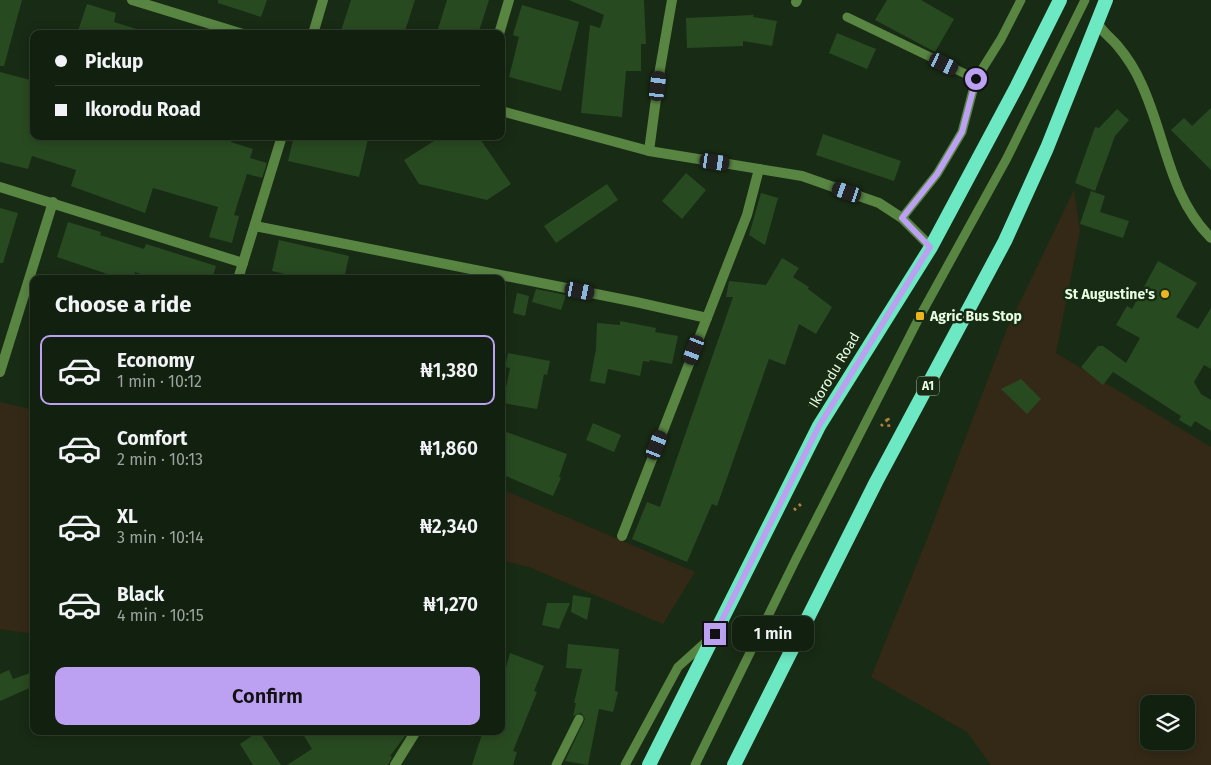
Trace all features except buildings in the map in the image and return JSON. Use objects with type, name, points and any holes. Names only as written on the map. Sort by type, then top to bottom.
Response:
[{"type":"highway","name":"Ikorodu Road","points":[[649,765],[819,426],[930,247],[1017,86],[1060,0]]},
{"type":"highway","name":"A1","points":[[734,765],[876,482],[1005,241],[1047,148],[1106,0]]},
{"type":"street","points":[[132,0],[230,30]]},
{"type":"street","points":[[314,30],[323,0]]},
{"type":"street","points":[[500,30],[509,0]]},
{"type":"street","points":[[649,151],[672,0]]},
{"type":"street","points":[[1097,22],[1101,30],[1130,61],[1142,85],[1174,180],[1198,225],[1211,238]]},
{"type":"street","points":[[505,112],[649,151],[802,176],[879,202],[902,218],[930,247]]},
{"type":"street","points":[[239,275],[281,140]]},
{"type":"street","points":[[622,536],[747,215],[759,168]]},
{"type":"street","points":[[0,187],[53,202],[243,263]]},
{"type":"street","points":[[30,275],[53,202]]},
{"type":"street","points":[[255,226],[467,274]]},
{"type":"street","points":[[0,372],[30,276]]},
{"type":"street","points":[[505,280],[636,302],[706,318]]},
{"type":"street","points":[[395,765],[414,735]]},
{"type":"lane","points":[[902,218],[937,174],[962,132],[976,79],[1001,39],[1021,0]]},
{"type":"lane","points":[[695,765],[800,550],[920,316],[1007,158],[1085,0]]},
{"type":"lane","points":[[847,17],[976,79]]},
{"type":"lane","points":[[625,765],[678,667],[715,634]]},
{"type":"lane","points":[[556,765],[579,719]]},
{"type":"path","points":[[881,426],[888,418]]},
{"type":"path","points":[[794,509],[801,504]]},
{"type":"shaded area","points":[[1074,190],[1080,231],[1056,353],[1211,447],[1211,765],[991,765],[967,732],[871,677],[925,544],[1007,329]]},
{"type":"shaded area","points":[[0,402],[30,409],[30,633],[0,629]]},
{"type":"shaded area","points":[[505,491],[695,572],[663,624],[529,567],[505,561]]},
{"type":"place","name":"St Augustine's","points":[[1165,294]]},
{"type":"place","name":"Agric Bus Stop","points":[[920,316]]},
{"type":"route","points":[[715,634],[819,426],[930,247],[902,218],[937,174],[962,132],[976,79]]}]
